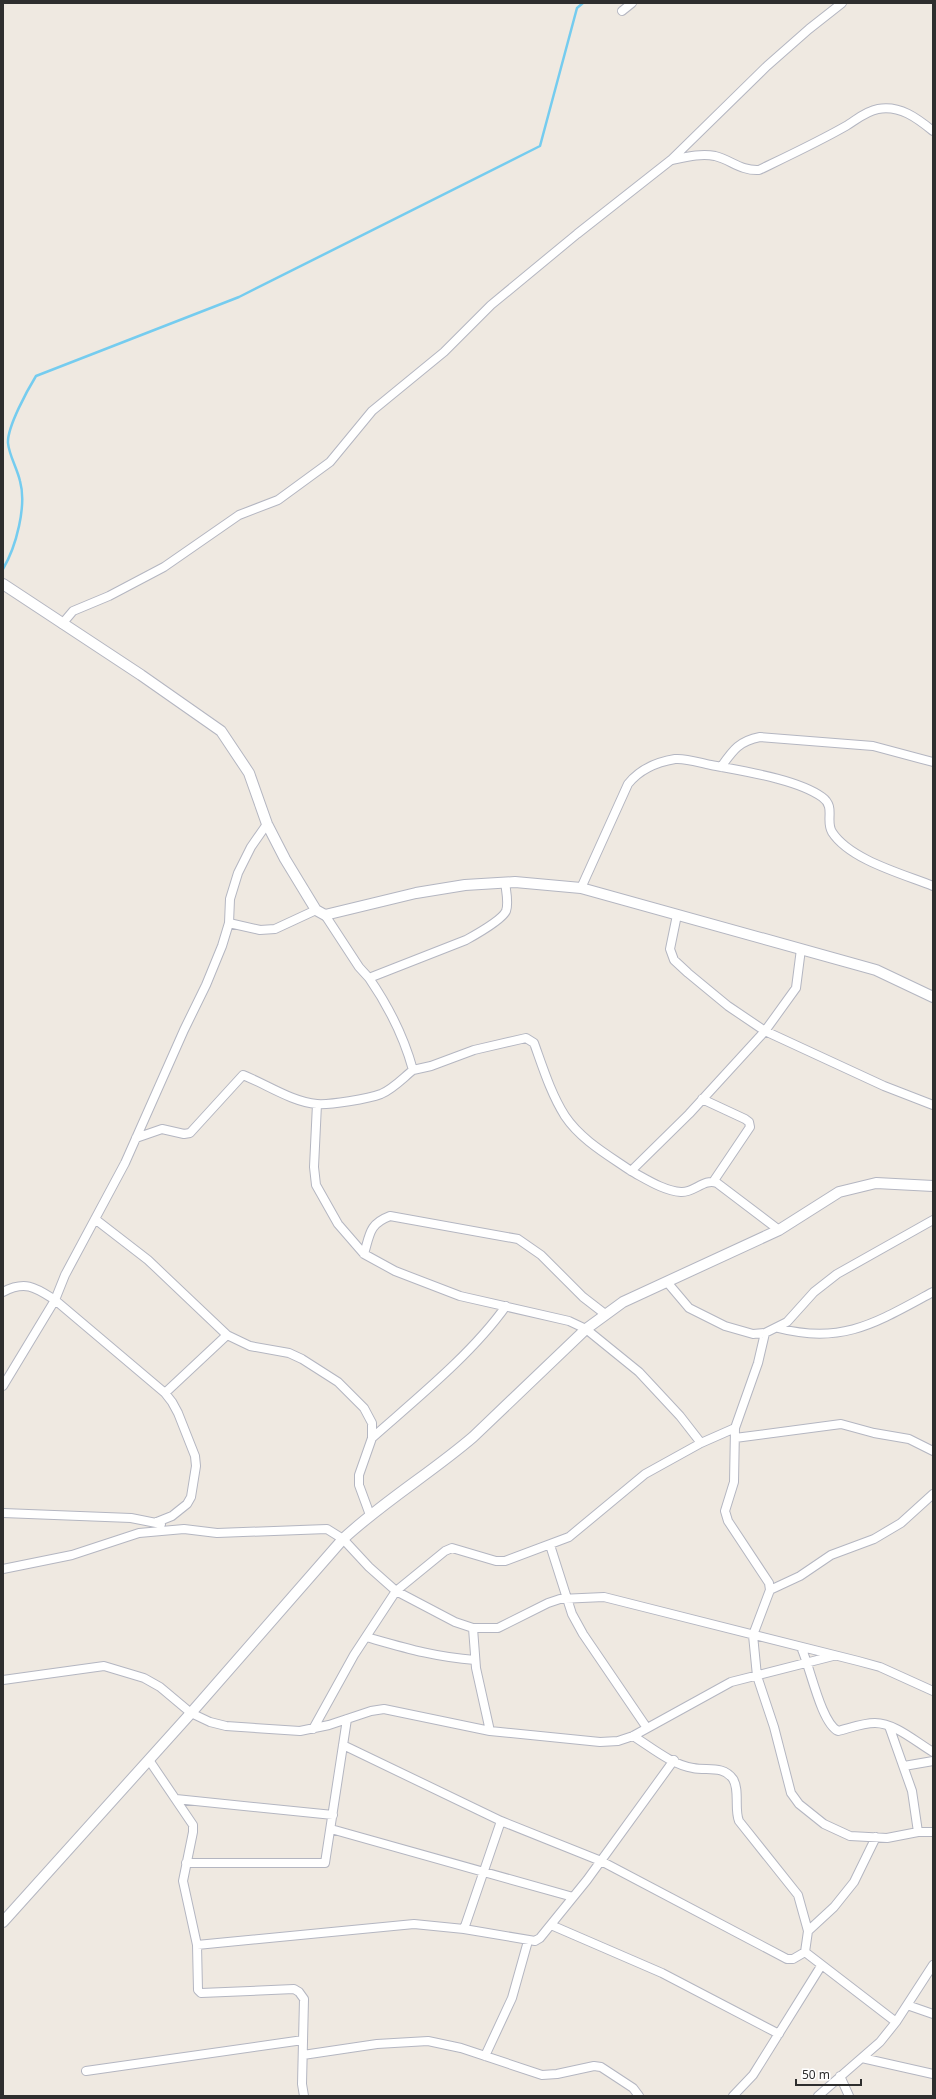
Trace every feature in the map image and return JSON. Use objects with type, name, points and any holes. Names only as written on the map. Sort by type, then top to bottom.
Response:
[{"type":"street","points":[[622,11],[632,3]]},
{"type":"street","points":[[62,624],[73,611],[109,596],[164,567],[239,515],[278,500],[330,462],[372,411],[444,352],[491,305],[577,234],[671,160],[768,66],[809,29],[842,3]]},
{"type":"street","points":[[671,160],[703,154],[716,156],[749,170],[758,170],[847,125],[866,113],[878,109],[894,109],[915,116],[933,131]]},
{"type":"street","points":[[3,584],[141,675],[221,731],[249,774],[267,824],[285,859],[316,910],[325,915],[358,967],[369,978],[385,1002],[407,1047],[413,1070]]},
{"type":"street","points":[[721,767],[737,746],[748,739],[760,736],[873,746],[933,762]]},
{"type":"street","points":[[581,888],[628,784],[634,776],[643,770],[676,759],[771,777],[822,796],[829,803],[831,810],[830,828],[833,834],[855,854],[933,886]]},
{"type":"street","points":[[3,1386],[55,1300],[65,1274],[125,1163],[184,1030],[206,985],[229,923],[230,899],[238,873],[251,848],[267,824]]},
{"type":"street","points":[[369,978],[466,940],[478,933],[506,912],[505,882]]},
{"type":"street","points":[[325,915],[416,893],[465,885],[505,882],[581,888],[876,970],[933,997]]},
{"type":"street","points":[[229,923],[260,930],[275,929],[316,910]]},
{"type":"street","points":[[676,915],[670,949],[674,960],[728,1006],[765,1030],[884,1086],[933,1105]]},
{"type":"street","points":[[631,1171],[666,1138],[765,1030],[796,988],[800,949]]},
{"type":"street","points":[[136,1138],[162,1129],[184,1134],[190,1133],[243,1075],[291,1096],[317,1104],[349,1101],[381,1094],[413,1070],[431,1066],[474,1050],[526,1038],[534,1043],[555,1097],[566,1117],[581,1134],[601,1151],[631,1171],[669,1189],[682,1192],[713,1182],[750,1127],[750,1122],[745,1119],[702,1099]]},
{"type":"street","points":[[317,1104],[314,1166],[316,1185],[338,1224],[364,1254],[395,1271],[460,1296],[569,1321],[586,1329],[639,1372],[680,1416],[701,1444]]},
{"type":"street","points":[[713,1182],[779,1230]]},
{"type":"street","points":[[3,1922],[191,1713],[343,1539],[370,1515],[452,1455],[473,1437],[586,1329],[605,1314],[635,1296],[779,1230],[839,1192],[876,1183],[933,1186]]},
{"type":"street","points":[[364,1254],[371,1229],[379,1220],[390,1216],[518,1239],[541,1255],[583,1297],[605,1314]]},
{"type":"street","points":[[95,1219],[148,1260],[227,1335],[250,1346],[289,1353],[302,1359],[333,1379],[364,1408],[372,1423],[372,1438],[359,1475],[359,1485],[370,1515]]},
{"type":"street","points":[[667,1282],[689,1308],[725,1326],[753,1334],[765,1333],[778,1328],[787,1322],[814,1292],[837,1274],[933,1220]]},
{"type":"street","points":[[3,1292],[16,1286],[26,1285],[37,1289],[55,1300],[165,1392],[172,1402],[178,1413],[195,1456],[196,1466],[190,1497],[187,1504],[172,1516],[157,1522]]},
{"type":"street","points":[[778,1328],[813,1334],[848,1331],[880,1320],[933,1292]]},
{"type":"street","points":[[372,1438],[482,1336],[506,1306]]},
{"type":"street","points":[[765,1333],[758,1363],[735,1428],[734,1482],[725,1511],[725,1516],[769,1583],[770,1590],[753,1635],[757,1676],[774,1727],[787,1783],[799,1804],[835,1831],[850,1836],[887,1838],[918,1832],[933,1832]]},
{"type":"street","points":[[165,1392],[227,1335]]},
{"type":"street","points":[[735,1438],[841,1424],[874,1433],[909,1439],[933,1451]]},
{"type":"street","points":[[313,1729],[366,1637],[396,1591],[445,1551],[452,1548],[496,1561],[504,1561],[550,1545],[579,1530],[645,1474],[701,1444],[735,1428]]},
{"type":"street","points":[[770,1590],[800,1576],[831,1555],[880,1535],[901,1523],[933,1494]]},
{"type":"street","points":[[3,1513],[131,1518],[157,1522],[171,1530]]},
{"type":"street","points":[[3,1569],[72,1555],[140,1534],[171,1530],[216,1533],[327,1529],[343,1539],[369,1567],[396,1591],[455,1622],[473,1628],[498,1628],[548,1603],[566,1599],[604,1598],[880,1667],[933,1691]]},
{"type":"street","points":[[550,1545],[566,1599],[583,1634],[647,1728]]},
{"type":"street","points":[[473,1628],[475,1660],[490,1731]]},
{"type":"street","points":[[366,1637],[423,1654],[442,1658],[475,1660]]},
{"type":"street","points":[[802,1647],[821,1703],[833,1728],[838,1731],[873,1723],[889,1726],[933,1752]]},
{"type":"street","points":[[3,1680],[104,1666],[144,1678],[160,1687],[191,1713],[210,1722],[226,1726],[300,1732],[384,1709],[490,1731],[600,1742],[618,1741],[633,1736],[725,1685],[834,1656]]},
{"type":"street","points":[[186,1863],[322,1864],[326,1861],[347,1719]]},
{"type":"street","points":[[889,1726],[912,1791],[918,1832]]},
{"type":"street","points":[[633,1736],[674,1760],[693,1768],[714,1768],[726,1772],[733,1780],[736,1814],[739,1821],[798,1895],[808,1931],[805,1952]]},
{"type":"street","points":[[344,1744],[501,1821],[601,1861],[787,1959],[793,1959],[805,1952]]},
{"type":"street","points":[[149,1760],[193,1825],[193,1832],[183,1881],[197,1945],[197,1987],[201,1993],[294,1989],[299,1992],[304,1999],[302,2084],[304,2096]]},
{"type":"street","points":[[197,1945],[414,1924],[464,1929],[528,1941],[540,1938],[601,1861],[674,1760]]},
{"type":"street","points":[[904,1766],[933,1761]]},
{"type":"street","points":[[176,1799],[333,1815]]},
{"type":"street","points":[[464,1929],[482,1872],[501,1821]]},
{"type":"street","points":[[331,1829],[573,1897]]},
{"type":"street","points":[[808,1931],[834,1906],[854,1882],[876,1837]]},
{"type":"street","points":[[551,1925],[662,1974],[780,2034]]},
{"type":"street","points":[[485,2056],[512,1998],[528,1941]]},
{"type":"street","points":[[805,1952],[821,1966],[896,2022]]},
{"type":"street","points":[[818,2096],[880,2042],[896,2022],[933,1965]]},
{"type":"street","points":[[733,2096],[753,2075],[780,2034],[821,1966]]},
{"type":"street","points":[[907,2005],[933,2014]]},
{"type":"street","points":[[86,2071],[303,2040]]},
{"type":"street","points":[[303,2055],[377,2044],[428,2041],[440,2042],[549,2075],[594,2066],[601,2067],[633,2088],[639,2096]]},
{"type":"street","points":[[862,2058],[933,2074]]},
{"type":"street","points":[[840,2076],[849,2096]]},
{"type":"waterway","points":[[3,569],[16,538],[22,502],[20,481],[11,457],[8,443],[9,436],[14,418],[36,376],[239,297],[540,146],[577,8],[583,3]]}]
